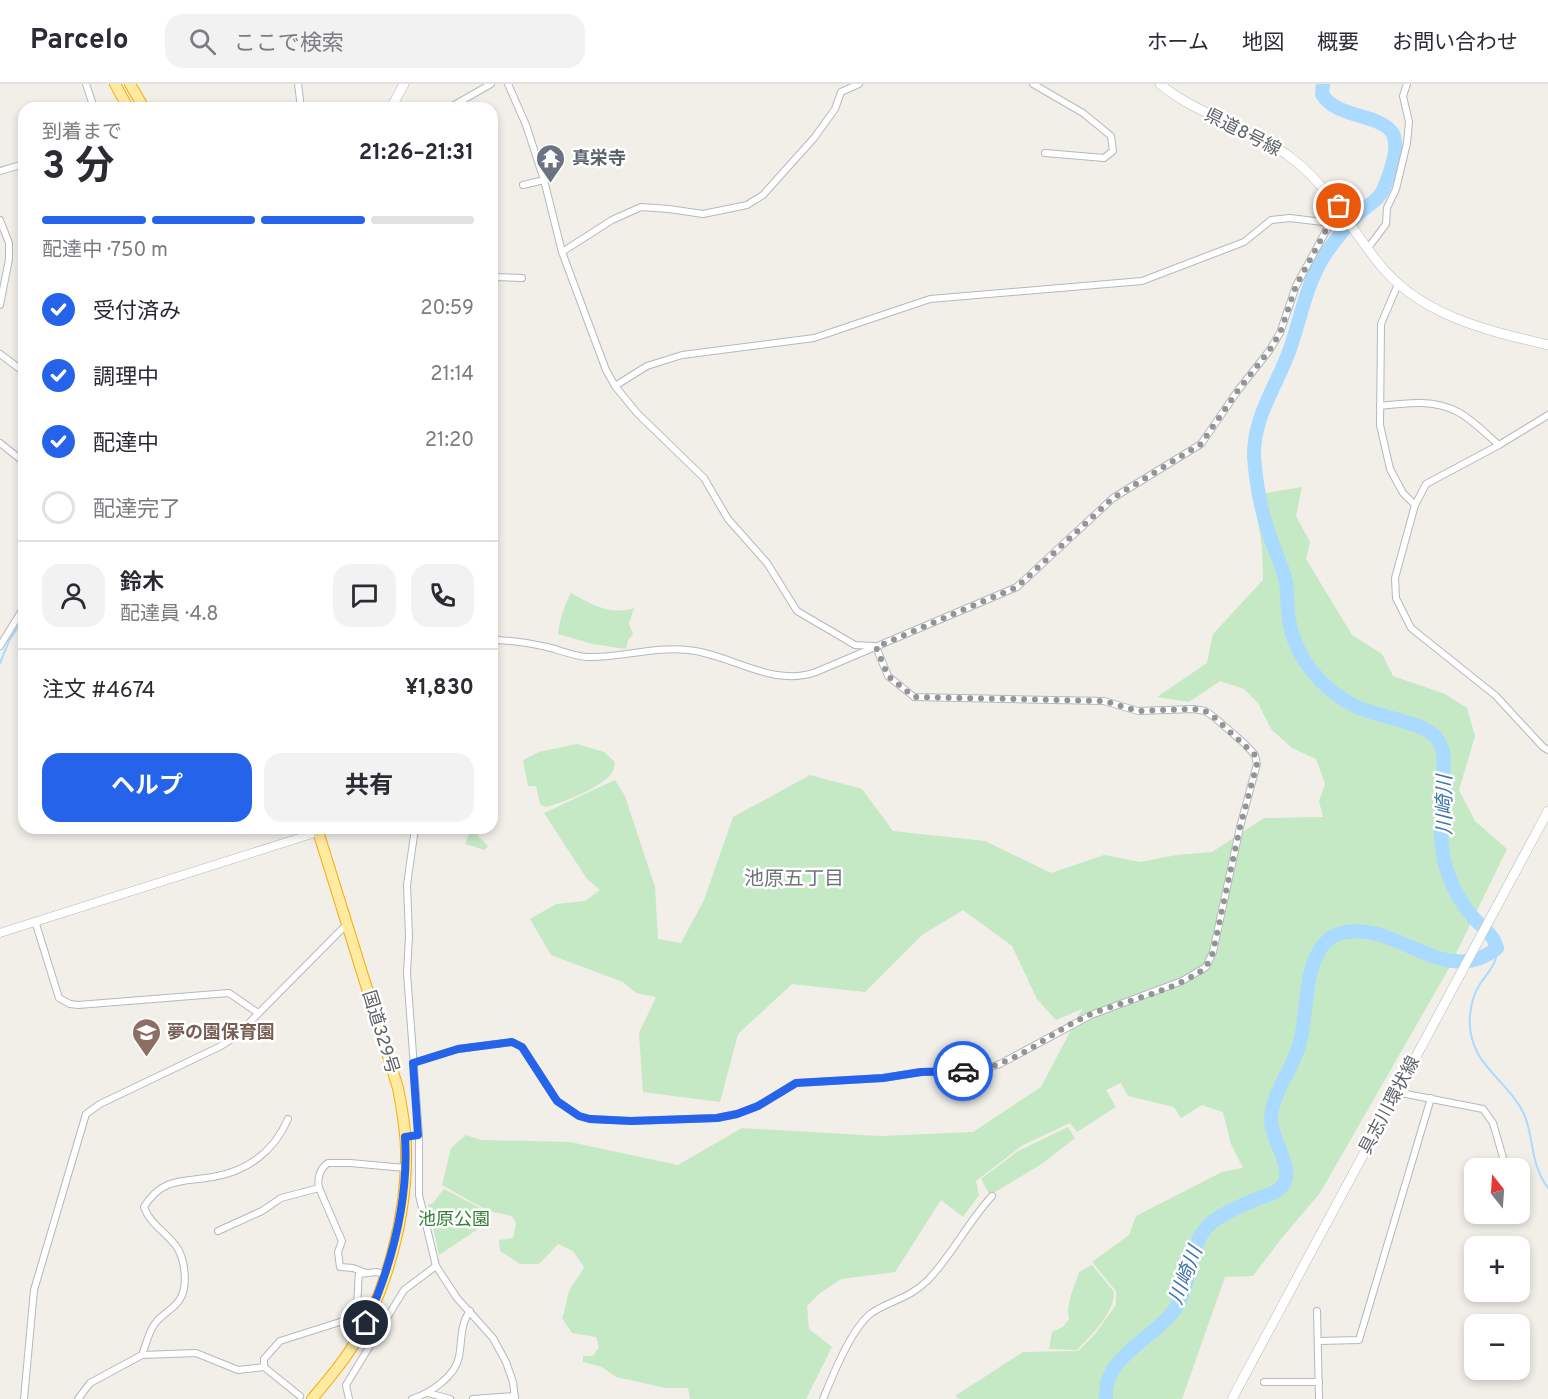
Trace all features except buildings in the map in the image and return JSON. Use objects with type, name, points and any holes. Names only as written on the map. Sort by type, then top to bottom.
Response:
[{"type":"highway","points":[[115,84],[125,102]]},
{"type":"highway","points":[[130,84],[140,102]]},
{"type":"highway","name":"国道329号","points":[[312,1399],[354,1344],[366,1323],[386,1275],[395,1246],[405,1168],[405,1137],[398,1088],[319,834]]},
{"type":"main road","points":[[394,102],[404,84]]},
{"type":"main road","name":"県道8号線","points":[[1160,84],[1202,112],[1259,137],[1286,154],[1324,188],[1366,247],[1398,284],[1430,308],[1451,318],[1548,345]]},
{"type":"main road","name":"具志川環状線","points":[[1232,1399],[1548,811]]},
{"type":"street","points":[[86,84],[92,102]]},
{"type":"street","points":[[298,84],[300,102]]},
{"type":"street","points":[[460,102],[491,84]]},
{"type":"street","points":[[508,84],[526,125],[544,180],[562,252],[606,370],[615,386],[637,413],[704,478],[728,519],[767,563],[797,611],[855,645],[876,647]]},
{"type":"street","points":[[562,252],[612,220],[641,207],[669,208],[703,214],[747,205],[763,195],[813,138],[835,109],[841,92],[859,84]]},
{"type":"street","points":[[1033,84],[1083,113],[1111,136],[1113,151],[1104,158],[1045,153]]},
{"type":"street","points":[[1366,247],[1386,224],[1387,208],[1396,189],[1407,143],[1409,122],[1403,96],[1407,84]]},
{"type":"street","points":[[0,171],[18,166]]},
{"type":"street","points":[[522,185],[544,180]]},
{"type":"street","points":[[498,640],[519,642],[586,657],[670,648],[697,651],[756,670],[793,678],[806,676],[1017,587],[1113,498],[1201,444],[1280,333],[1296,286],[1339,206]]},
{"type":"street","points":[[615,386],[647,366],[682,355],[814,338],[930,299],[1142,281],[1244,242],[1271,220],[1290,218],[1329,224]]},
{"type":"street","points":[[0,220],[9,243],[9,259],[0,305]]},
{"type":"street","points":[[498,277],[522,278]]},
{"type":"street","points":[[1398,284],[1381,324],[1380,424],[1390,469],[1403,493],[1415,505]]},
{"type":"street","points":[[0,354],[18,368]]},
{"type":"street","points":[[1380,406],[1413,403],[1439,404],[1459,412],[1498,445]]},
{"type":"street","points":[[1548,415],[1426,484],[1415,505],[1395,578],[1396,598],[1411,628],[1496,696],[1548,750]]},
{"type":"street","points":[[0,444],[18,458]]},
{"type":"street","points":[[0,646],[18,617]]},
{"type":"street","points":[[413,1063],[458,1049],[512,1042],[522,1047],[557,1101],[579,1116],[590,1119],[631,1121],[717,1118],[758,1106],[796,1083],[876,1079],[921,1072],[978,1071],[994,1066],[1085,1017],[1182,981],[1206,967],[1213,952],[1240,827],[1256,774],[1255,755],[1245,744],[1214,717],[1205,711],[1194,709],[1138,711],[1104,701],[914,697],[888,676],[876,647]]},
{"type":"street","points":[[0,933],[306,834]]},
{"type":"street","points":[[414,834],[407,885],[409,936],[407,973],[418,1135],[419,1195],[436,1266],[457,1298],[493,1338],[506,1362],[515,1397],[473,1399]]},
{"type":"street","points":[[35,921],[59,998],[70,1004],[229,993],[258,1013]]},
{"type":"street","points":[[24,1399],[34,1290],[86,1114],[100,1104],[235,1038],[348,924]]},
{"type":"street","points":[[1396,1092],[1483,1109],[1493,1123],[1503,1158]]},
{"type":"street","points":[[1318,1341],[1359,1340],[1431,1098]]},
{"type":"street","points":[[142,1355],[155,1322],[180,1300],[184,1290],[183,1264],[179,1250],[163,1230],[148,1217],[144,1207],[160,1188],[182,1179],[214,1177],[254,1162],[272,1147],[288,1119]]},
{"type":"street","points":[[405,1137],[418,1135]]},
{"type":"street","points":[[366,1273],[340,1267],[338,1252],[342,1241],[319,1188],[321,1170],[328,1163],[350,1162],[405,1168]]},
{"type":"street","points":[[218,1231],[262,1211],[281,1198],[319,1188]]},
{"type":"street","points":[[823,1399],[860,1323],[873,1312],[916,1292],[933,1274],[992,1196]]},
{"type":"street","points":[[349,1399],[346,1385],[404,1290],[436,1266]]},
{"type":"street","points":[[264,1367],[264,1359],[280,1341],[350,1316],[357,1304],[358,1274],[377,1272],[386,1275]]},
{"type":"street","points":[[412,1399],[428,1393],[455,1369],[459,1359],[464,1318],[470,1311]]},
{"type":"street","points":[[1317,1311],[1319,1399]]},
{"type":"street","points":[[78,1399],[90,1383],[142,1355],[196,1353],[238,1370],[264,1367],[300,1396]]},
{"type":"street","points":[[1264,1382],[1319,1382]]},
{"type":"street","points":[[428,1393],[450,1399]]},
{"type":"green space","points":[[1302,487],[1296,516],[1310,542],[1306,559],[1352,635],[1382,654],[1393,676],[1445,694],[1467,708],[1475,736],[1459,790],[1475,821],[1507,849],[1448,970],[1320,1193],[1253,1276],[1225,1277],[1182,1399],[960,1399],[955,1396],[1023,1352],[1078,1351],[1095,1334],[1116,1305],[1116,1291],[1092,1262],[1129,1235],[1136,1216],[1222,1172],[1243,1168],[1231,1144],[1223,1112],[1202,1105],[1181,1118],[1174,1107],[1128,1096],[1121,1083],[1106,1090],[1116,1107],[1077,1132],[1070,1123],[1023,1145],[976,1181],[979,1195],[963,1217],[941,1200],[895,1272],[841,1279],[820,1293],[807,1306],[809,1329],[832,1347],[806,1399],[690,1399],[688,1388],[666,1388],[616,1377],[602,1367],[583,1362],[583,1356],[593,1356],[599,1347],[596,1337],[572,1333],[562,1318],[570,1289],[584,1267],[573,1251],[558,1244],[539,1264],[520,1264],[500,1251],[499,1240],[513,1238],[516,1223],[512,1216],[488,1211],[442,1185],[451,1148],[466,1135],[481,1140],[570,1142],[678,1165],[742,1128],[881,1136],[973,1132],[1041,1087],[1082,1009],[1056,1020],[1037,999],[1012,946],[963,910],[922,935],[865,992],[792,984],[738,1034],[720,1102],[643,1092],[639,1033],[656,997],[636,993],[623,982],[551,955],[530,919],[556,904],[585,901],[600,890],[587,879],[544,813],[615,780],[625,796],[655,887],[658,939],[681,943],[704,900],[733,817],[810,775],[862,789],[893,831],[985,841],[1051,873],[1104,855],[1140,862],[1177,855],[1212,852],[1264,818],[1323,817],[1319,801],[1325,784],[1316,759],[1292,748],[1271,729],[1258,703],[1244,689],[1220,681],[1189,702],[1157,697],[1207,663],[1213,634],[1263,580],[1262,548],[1254,495]]},
{"type":"green space","points":[[571,593],[593,605],[609,610],[634,608],[629,624],[633,634],[628,640],[626,649],[593,644],[558,634]]},
{"type":"green space","points":[[577,744],[604,752],[615,762],[613,771],[609,777],[583,793],[546,807],[540,804],[536,786],[528,786],[523,760],[539,752]]},
{"type":"green space","points":[[469,834],[477,834],[488,846],[485,850],[465,844]]},
{"type":"green space","points":[[1068,1127],[1075,1138],[1040,1165],[990,1195],[981,1179],[1018,1151]]},
{"type":"green space","name":"池原公園","points":[[444,1189],[486,1211],[478,1229],[439,1255],[428,1205],[433,1203]]},
{"type":"green space","points":[[1092,1265],[1114,1292],[1106,1316],[1077,1350],[1049,1349],[1052,1332],[1063,1327],[1069,1319],[1069,1301],[1079,1272]]},
{"type":"waterway","name":"川崎川","points":[[1106,1399],[1107,1385],[1120,1361],[1163,1323],[1179,1302],[1193,1254],[1203,1232],[1221,1216],[1275,1192],[1283,1185],[1286,1171],[1272,1128],[1272,1111],[1277,1093],[1295,1058],[1302,1036],[1307,990],[1314,961],[1330,938],[1347,932],[1366,932],[1385,936],[1441,959],[1459,962],[1478,959],[1497,948],[1490,934],[1463,903],[1446,867],[1441,832],[1444,769],[1441,745],[1432,734],[1413,724],[1357,707],[1333,692],[1312,672],[1292,634],[1285,578],[1269,534],[1259,496],[1254,457],[1257,428],[1285,363],[1313,278],[1324,256],[1340,235],[1357,215],[1381,194],[1391,170],[1394,155],[1395,140],[1387,127],[1379,122],[1337,108],[1322,94],[1323,84]]},
{"type":"waterway","points":[[0,663],[18,627]]},
{"type":"waterway","points":[[1497,948],[1494,963],[1473,999],[1470,1032],[1481,1058],[1517,1101],[1524,1114],[1535,1160],[1548,1188]]},
{"type":"way so far","points":[[963,1071],[978,1071],[1000,1064],[1079,1020],[1182,981],[1206,967],[1213,952],[1240,827],[1257,764],[1255,755],[1245,744],[1205,711],[1194,709],[1138,711],[1104,701],[914,697],[888,676],[876,647],[1017,587],[1113,498],[1201,444],[1239,389],[1256,370],[1280,333],[1296,286],[1339,206]]},
{"type":"place","name":"真栄寺","points":[[551,184]]},
{"type":"place","name":"夢の園保育園","points":[[146,1058]]},
{"type":"district","name":"池原五丁目","points":[[794,878]]},
{"type":"route","points":[[366,1323],[377,1299],[395,1246],[405,1178],[405,1137],[418,1135],[413,1063],[458,1049],[518,1043],[557,1101],[579,1116],[603,1121],[717,1118],[758,1106],[796,1083],[883,1078],[921,1072],[963,1071]]}]
